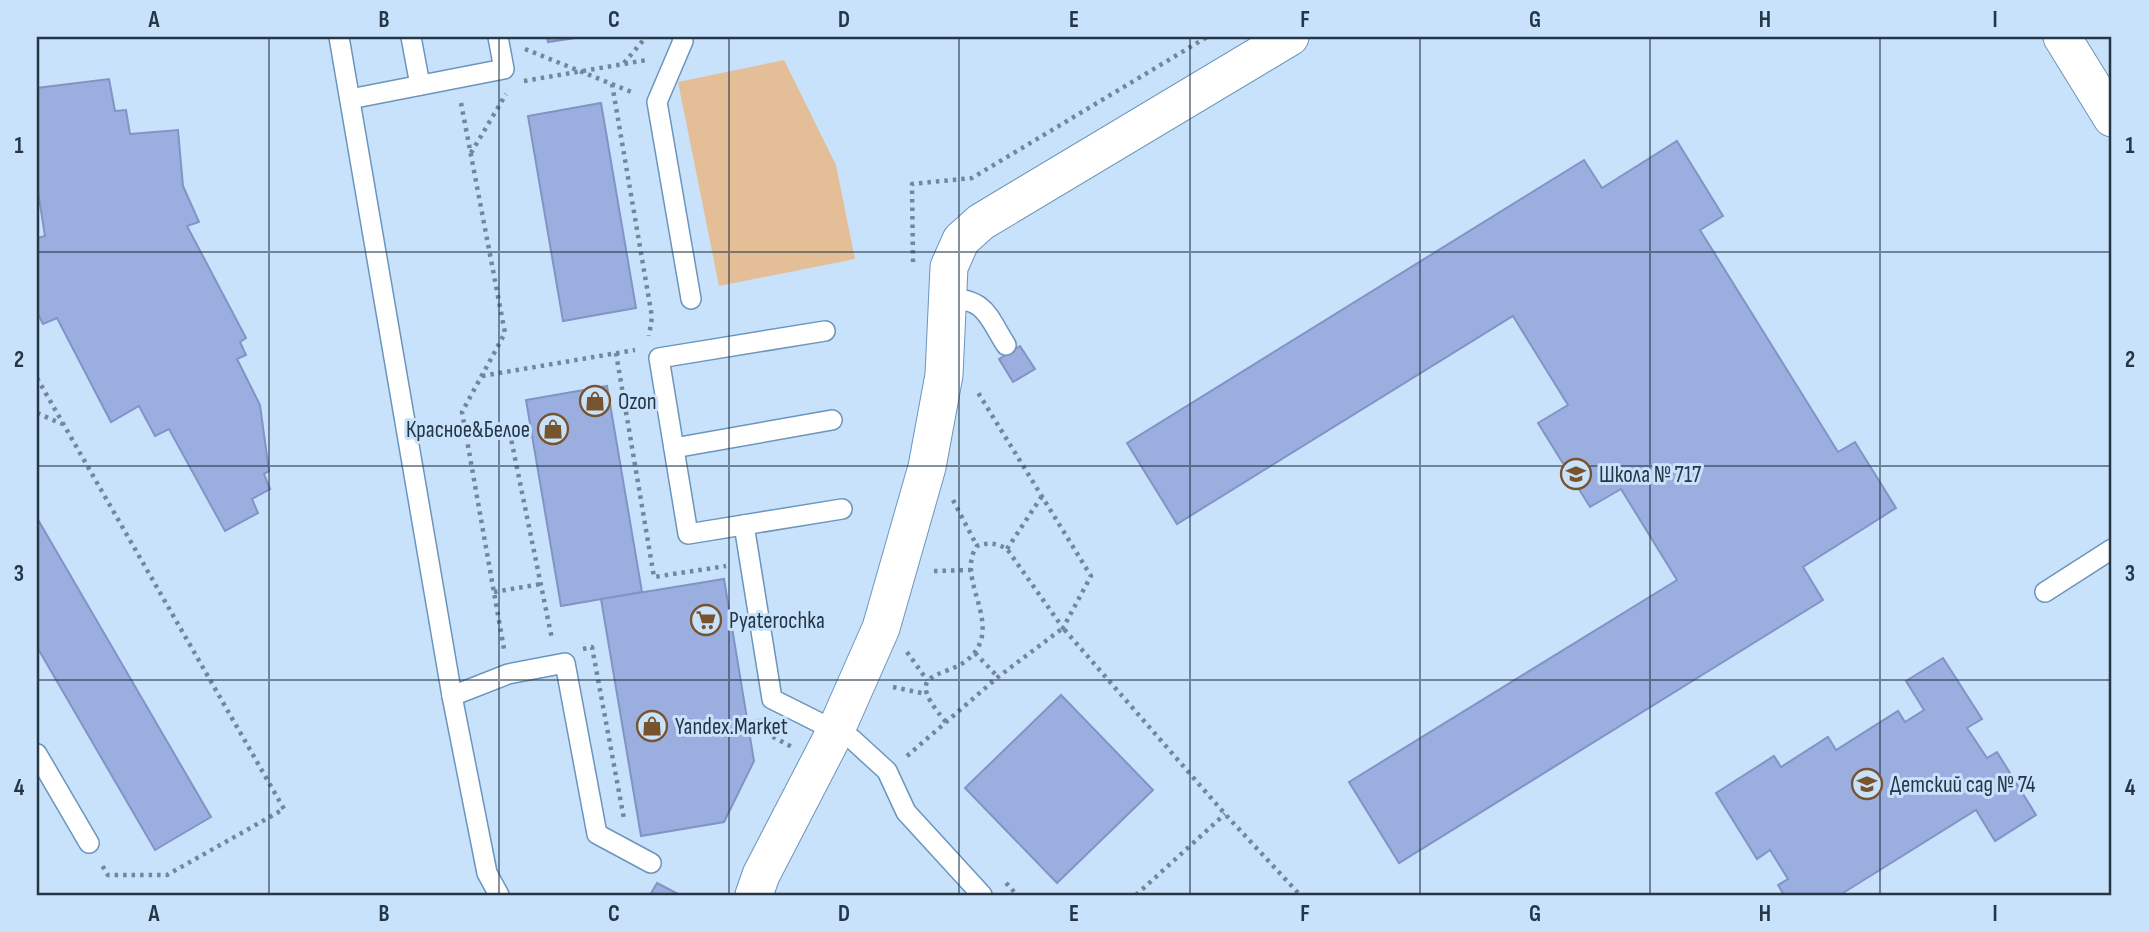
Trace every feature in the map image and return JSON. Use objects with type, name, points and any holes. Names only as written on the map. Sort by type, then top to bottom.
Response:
[{"type":"street","points":[[754,895],[761,875],[836,730],[881,628],[927,467],[944,375],[948,267],[961,240],[981,222],[1290,37]]},
{"type":"street","points":[[2062,37],[2112,118]]},
{"type":"lane","points":[[339,37],[452,696],[487,873],[499,895]]},
{"type":"lane","points":[[411,37],[420,85]]},
{"type":"lane","points":[[350,99],[457,78],[505,76],[498,38]]},
{"type":"lane","points":[[680,46],[657,102],[691,299]]},
{"type":"lane","points":[[947,298],[968,299],[983,308],[1006,345]]},
{"type":"lane","points":[[825,331],[653,353],[674,448],[688,534],[842,509]]},
{"type":"lane","points":[[674,448],[832,420]]},
{"type":"lane","points":[[744,525],[772,699],[852,739],[887,771],[906,812],[982,895]]},
{"type":"lane","points":[[2045,592],[2112,549]]},
{"type":"lane","points":[[452,696],[508,674],[565,663],[597,834],[651,863]]},
{"type":"lane","points":[[37,754],[89,843]]},
{"type":"path","points":[[624,64],[646,37]]},
{"type":"path","points":[[498,38],[657,102]]},
{"type":"path","points":[[471,153],[508,91],[505,76],[580,71],[624,64],[680,46]]},
{"type":"path","points":[[457,78],[505,334],[462,412],[508,674]]},
{"type":"path","points":[[482,376],[616,353],[653,353],[652,317],[612,84]]},
{"type":"path","points":[[616,353],[654,577],[733,565]]},
{"type":"path","points":[[37,378],[284,808],[167,875],[108,876],[89,843]]},
{"type":"path","points":[[887,771],[998,677],[1063,628],[1091,576],[972,384]]},
{"type":"path","points":[[37,413],[63,424]]},
{"type":"path","points":[[508,424],[552,642]]},
{"type":"path","points":[[947,489],[977,546]]},
{"type":"path","points":[[1007,550],[1042,496]]},
{"type":"path","points":[[927,680],[933,674],[954,670],[975,653],[983,629],[971,570],[972,554],[977,546],[987,542],[997,544],[1007,550],[1063,628],[1225,814],[1300,895]]},
{"type":"path","points":[[932,571],[971,570]]},
{"type":"path","points":[[494,592],[541,584]]},
{"type":"path","points":[[905,650],[927,680],[926,694],[930,704],[946,722]]},
{"type":"path","points":[[975,653],[998,677]]},
{"type":"path","points":[[890,687],[926,694]]},
{"type":"path","points":[[758,716],[760,730],[799,750]]},
{"type":"path","points":[[1136,895],[1225,814]]},
{"type":"shaded area","points":[[784,60],[836,165],[855,259],[719,286],[678,82]]},
{"type":"building","points":[[547,37],[582,37],[548,42]]},
{"type":"building","points":[[109,79],[115,111],[126,110],[130,134],[178,130],[183,186],[199,222],[187,226],[246,338],[240,342],[246,355],[237,359],[260,405],[269,471],[264,474],[270,489],[252,499],[258,513],[225,531],[169,429],[155,436],[139,406],[111,422],[57,318],[43,324],[37,312],[37,238],[45,236],[37,185],[37,88]]},
{"type":"building","points":[[601,103],[636,308],[563,321],[528,116]]},
{"type":"building","points":[[1677,141],[1723,216],[1700,230],[1838,452],[1855,442],[1896,508],[1803,567],[1823,600],[1399,863],[1349,782],[1677,580],[1621,489],[1590,507],[1538,423],[1568,405],[1513,316],[1177,524],[1127,443],[1584,160],[1602,188]]},
{"type":"building","points":[[1020,346],[1035,369],[1013,382],[999,359]]},
{"type":"building","points":[[607,386],[642,592],[561,606],[526,400]]},
{"type":"building","points":[[37,518],[211,817],[155,850],[37,647]]},
{"type":"building","points":[[724,579],[754,761],[724,822],[641,836],[601,599]]},
{"type":"building","points":[[1943,658],[1982,719],[1967,728],[1987,758],[1997,752],[2036,815],[1995,841],[1976,810],[1843,893],[1844,895],[1784,895],[1778,885],[1788,879],[1770,850],[1757,859],[1716,793],[1774,756],[1781,767],[1828,737],[1836,750],[1898,711],[1905,722],[1924,710],[1906,681]]},
{"type":"building","points":[[1061,695],[1153,790],[1057,883],[965,788]]},
{"type":"building","points":[[657,883],[680,895],[650,895]]},
{"type":"place","name":"Ozon","points":[[595,401]]},
{"type":"place","name":"Красное&Белое","points":[[553,429]]},
{"type":"place","name":"Школа № 717","points":[[1576,474]]},
{"type":"place","name":"Pyaterochka","points":[[706,620]]},
{"type":"place","name":"Yandex.Market","points":[[652,726]]},
{"type":"place","name":"Детский сад № 74","points":[[1867,784]]}]
